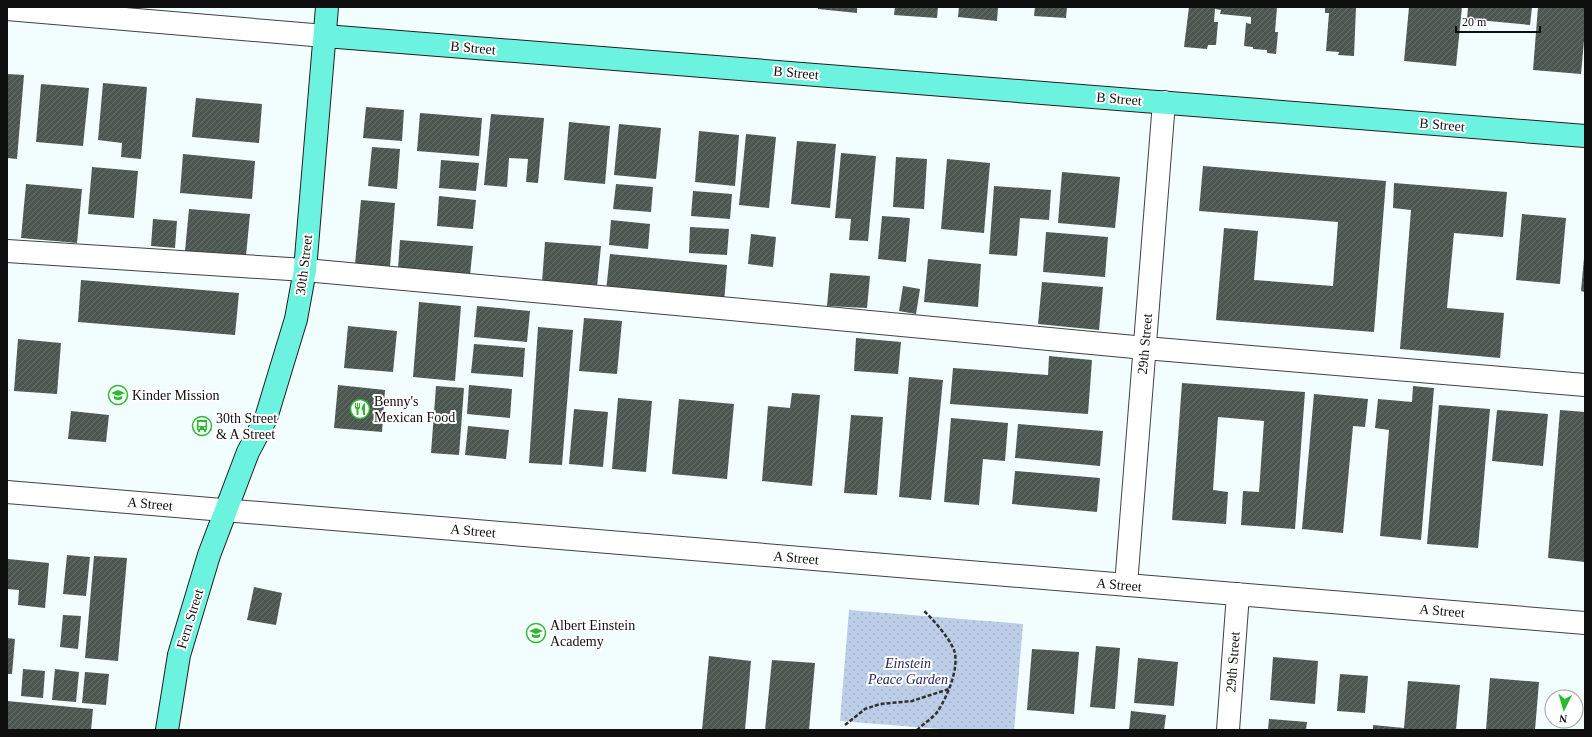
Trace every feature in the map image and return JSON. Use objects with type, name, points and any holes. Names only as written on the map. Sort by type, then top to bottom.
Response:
[{"type":"main road","name":"30th Street","points":[[226,511],[248,452],[266,418],[296,319],[305,270],[327,7]]},
{"type":"main road","name":"B Street","points":[[325,36],[1585,136]]},
{"type":"main road","name":"Fern Street","points":[[168,730],[179,655],[209,555],[226,511]]},
{"type":"street","name":"B Street","points":[[7,9],[325,36]]},
{"type":"street","name":"29th Street","points":[[1126,585],[1164,102]]},
{"type":"street","points":[[7,251],[305,270],[1144,348],[1585,385]]},
{"type":"street","name":"A Street","points":[[7,492],[1585,623]]},
{"type":"street","name":"29th Street","points":[[1228,730],[1238,594]]},
{"type":"path","points":[[917,730],[937,712],[949,689],[956,667],[954,650],[933,619],[924,611]]},
{"type":"path","points":[[846,725],[865,709],[880,704],[912,701],[949,689]]},
{"type":"green space","name":"Einstein Peace Garden","points":[[849,610],[1023,624],[1014,730],[952,730],[840,721]]},
{"type":"building","points":[[818,7],[857,7],[857,13],[818,9]]},
{"type":"building","points":[[895,7],[938,7],[937,18],[894,15]]},
{"type":"building","points":[[959,7],[998,7],[997,21],[958,17]]},
{"type":"building","points":[[1035,7],[1067,7],[1066,18],[1034,16]]},
{"type":"building","points":[[1189,7],[1277,7],[1275,32],[1278,32],[1276,54],[1267,53],[1267,50],[1253,49],[1253,47],[1244,46],[1246,23],[1251,24],[1251,17],[1220,14],[1221,10],[1215,9],[1214,22],[1218,22],[1216,45],[1208,45],[1207,49],[1184,47]]},
{"type":"building","points":[[1325,7],[1356,7],[1354,56],[1338,55],[1339,52],[1326,51],[1329,13],[1325,13]]},
{"type":"building","points":[[1409,7],[1462,7],[1456,66],[1404,61]]},
{"type":"building","points":[[1468,7],[1532,7],[1530,25],[1467,19]]},
{"type":"building","points":[[1538,7],[1585,7],[1585,30],[1581,74],[1533,70]]},
{"type":"building","points":[[7,74],[24,75],[17,159],[7,158]]},
{"type":"building","points":[[103,83],[147,87],[141,159],[121,157],[122,143],[98,140]]},
{"type":"building","points":[[41,84],[89,88],[83,146],[36,142]]},
{"type":"building","points":[[196,98],[262,104],[259,143],[192,137]]},
{"type":"building","points":[[366,107],[404,110],[402,141],[363,138]]},
{"type":"building","points":[[420,113],[482,118],[479,156],[417,151]]},
{"type":"building","points":[[491,114],[544,118],[538,183],[526,182],[528,159],[509,158],[507,187],[484,185]]},
{"type":"building","points":[[569,122],[610,126],[605,184],[564,180]]},
{"type":"building","points":[[619,124],[661,128],[656,179],[614,175]]},
{"type":"building","points":[[699,131],[739,135],[735,186],[695,182]]},
{"type":"building","points":[[746,134],[776,137],[769,208],[739,205]]},
{"type":"building","points":[[797,141],[836,144],[830,208],[791,204]]},
{"type":"building","points":[[372,147],[400,149],[397,189],[368,186]]},
{"type":"building","points":[[841,153],[876,156],[868,241],[849,240],[851,219],[835,218]]},
{"type":"building","points":[[183,154],[255,161],[252,199],[180,193]]},
{"type":"building","points":[[896,157],[927,159],[924,209],[893,207]]},
{"type":"building","points":[[947,159],[990,163],[984,233],[941,229]]},
{"type":"building","points":[[441,160],[479,163],[476,191],[439,188]]},
{"type":"building","points":[[1203,166],[1386,181],[1374,332],[1216,320],[1224,228],[1258,231],[1254,280],[1333,286],[1338,222],[1199,211]]},
{"type":"building","points":[[92,167],[138,171],[134,218],[88,214]]},
{"type":"building","points":[[1062,172],[1120,177],[1115,228],[1058,223]]},
{"type":"building","points":[[1394,183],[1507,192],[1503,237],[1454,233],[1447,308],[1504,313],[1500,358],[1400,349],[1411,210],[1393,208]]},
{"type":"building","points":[[26,184],[82,189],[77,243],[21,238]]},
{"type":"building","points":[[616,184],[653,187],[651,212],[613,209]]},
{"type":"building","points":[[994,186],[1051,190],[1049,220],[1020,218],[1017,256],[989,254]]},
{"type":"building","points":[[693,191],[732,194],[730,219],[691,216]]},
{"type":"building","points":[[439,196],[476,200],[473,229],[437,226]]},
{"type":"building","points":[[361,200],[395,203],[390,267],[355,264]]},
{"type":"building","points":[[189,209],[250,214],[246,256],[185,251]]},
{"type":"building","points":[[1522,214],[1566,218],[1560,284],[1516,280]]},
{"type":"building","points":[[882,216],[910,218],[906,262],[878,259]]},
{"type":"building","points":[[153,219],[177,221],[175,248],[151,246]]},
{"type":"building","points":[[611,220],[650,224],[648,249],[609,245]]},
{"type":"building","points":[[690,227],[729,229],[727,255],[689,253]]},
{"type":"building","points":[[1046,232],[1108,237],[1105,277],[1043,272]]},
{"type":"building","points":[[751,234],[776,237],[773,267],[748,264]]},
{"type":"building","points":[[400,240],[473,246],[470,275],[398,269]]},
{"type":"building","points":[[545,242],[601,246],[597,287],[542,282]]},
{"type":"building","points":[[610,254],[727,265],[724,303],[606,291]]},
{"type":"building","points":[[1585,258],[1585,292],[1581,291]]},
{"type":"building","points":[[928,259],[981,264],[978,307],[924,302]]},
{"type":"building","points":[[830,273],[870,276],[867,308],[827,306]]},
{"type":"building","points":[[81,280],[239,293],[235,335],[78,322]]},
{"type":"building","points":[[1042,282],[1103,287],[1099,330],[1038,324]]},
{"type":"building","points":[[903,286],[920,289],[916,314],[899,311]]},
{"type":"building","points":[[419,302],[461,306],[455,381],[413,377]]},
{"type":"building","points":[[477,306],[530,311],[527,342],[474,337]]},
{"type":"building","points":[[584,318],[622,321],[617,374],[579,371]]},
{"type":"building","points":[[348,326],[397,331],[393,372],[344,368]]},
{"type":"building","points":[[538,327],[573,330],[562,465],[529,463]]},
{"type":"building","points":[[856,338],[901,342],[898,374],[854,371]]},
{"type":"building","points":[[18,339],[61,343],[57,394],[14,391]]},
{"type":"building","points":[[474,344],[525,348],[523,377],[471,373]]},
{"type":"building","points":[[1049,356],[1092,360],[1088,414],[950,404],[953,368],[1048,375]]},
{"type":"building","points":[[909,377],[943,380],[931,500],[899,497]]},
{"type":"building","points":[[1182,383],[1305,392],[1295,529],[1241,525],[1243,491],[1259,492],[1264,421],[1218,417],[1213,490],[1228,492],[1226,524],[1172,520]]},
{"type":"building","name":"Benny's Mexican Food","points":[[338,385],[385,390],[382,432],[334,428]]},
{"type":"building","points":[[469,385],[512,389],[510,418],[467,414]]},
{"type":"building","points":[[436,386],[464,388],[459,455],[431,453]]},
{"type":"building","points":[[1413,386],[1434,388],[1421,540],[1380,536],[1389,430],[1375,428],[1378,399],[1412,402]]},
{"type":"building","points":[[792,393],[820,395],[812,486],[762,481],[768,406],[790,408]]},
{"type":"building","points":[[1314,394],[1368,399],[1365,427],[1353,426],[1343,533],[1302,529]]},
{"type":"building","points":[[618,398],[652,401],[646,472],[612,469]]},
{"type":"building","points":[[679,399],[734,404],[727,479],[672,474]]},
{"type":"building","points":[[1439,405],[1490,409],[1478,548],[1427,544]]},
{"type":"building","points":[[574,409],[608,412],[603,467],[569,464]]},
{"type":"building","points":[[1497,410],[1548,414],[1543,466],[1492,461]]},
{"type":"building","points":[[1560,410],[1585,412],[1585,562],[1548,558]]},
{"type":"building","points":[[71,411],[109,415],[106,442],[68,439]]},
{"type":"building","points":[[851,415],[883,417],[877,495],[844,493]]},
{"type":"building","points":[[951,418],[1008,423],[1005,461],[983,459],[979,505],[944,502]]},
{"type":"building","points":[[1018,424],[1103,431],[1100,466],[1015,458]]},
{"type":"building","points":[[468,426],[509,430],[506,459],[465,455]]},
{"type":"building","points":[[1015,471],[1100,478],[1097,512],[1012,504]]},
{"type":"building","points":[[67,555],[90,557],[86,596],[63,594]]},
{"type":"building","points":[[94,556],[127,558],[118,661],[85,658]]},
{"type":"building","points":[[8,559],[49,563],[45,608],[18,605],[19,590],[7,589]]},
{"type":"building","points":[[254,587],[282,593],[276,625],[247,620]]},
{"type":"building","points":[[63,615],[81,616],[78,649],[60,647]]},
{"type":"building","points":[[7,638],[15,639],[12,674],[7,674]]},
{"type":"building","points":[[1096,646],[1120,648],[1115,709],[1090,707]]},
{"type":"building","points":[[1032,649],[1079,652],[1074,714],[1027,710]]},
{"type":"building","points":[[709,656],[751,661],[745,730],[702,730]]},
{"type":"building","points":[[1273,657],[1318,661],[1315,704],[1270,700]]},
{"type":"building","points":[[1138,658],[1178,662],[1174,706],[1134,703]]},
{"type":"building","points":[[772,660],[815,663],[809,730],[765,730]]},
{"type":"building","points":[[23,669],[45,671],[43,698],[21,696]]},
{"type":"building","points":[[55,669],[79,672],[76,702],[52,700]]},
{"type":"building","points":[[85,672],[109,674],[106,705],[82,703]]},
{"type":"building","points":[[1340,674],[1368,676],[1365,713],[1337,711]]},
{"type":"building","points":[[1490,678],[1539,682],[1535,730],[1486,730]]},
{"type":"building","points":[[1408,681],[1460,685],[1456,730],[1373,730],[1373,725],[1404,728]]},
{"type":"building","points":[[7,701],[93,709],[91,730],[7,730]]},
{"type":"building","points":[[1131,711],[1166,715],[1164,730],[1129,730]]},
{"type":"building","points":[[1269,719],[1307,722],[1306,730],[1268,730]]},
{"type":"place","name":"Kinder Mission","points":[[118,395]]},
{"type":"place","name":"Benny's Mexican Food","points":[[360,409]]},
{"type":"place","name":"30th Street & A Street","points":[[202,426]]},
{"type":"place","name":"Albert Einstein Academy","points":[[536,633]]}]
